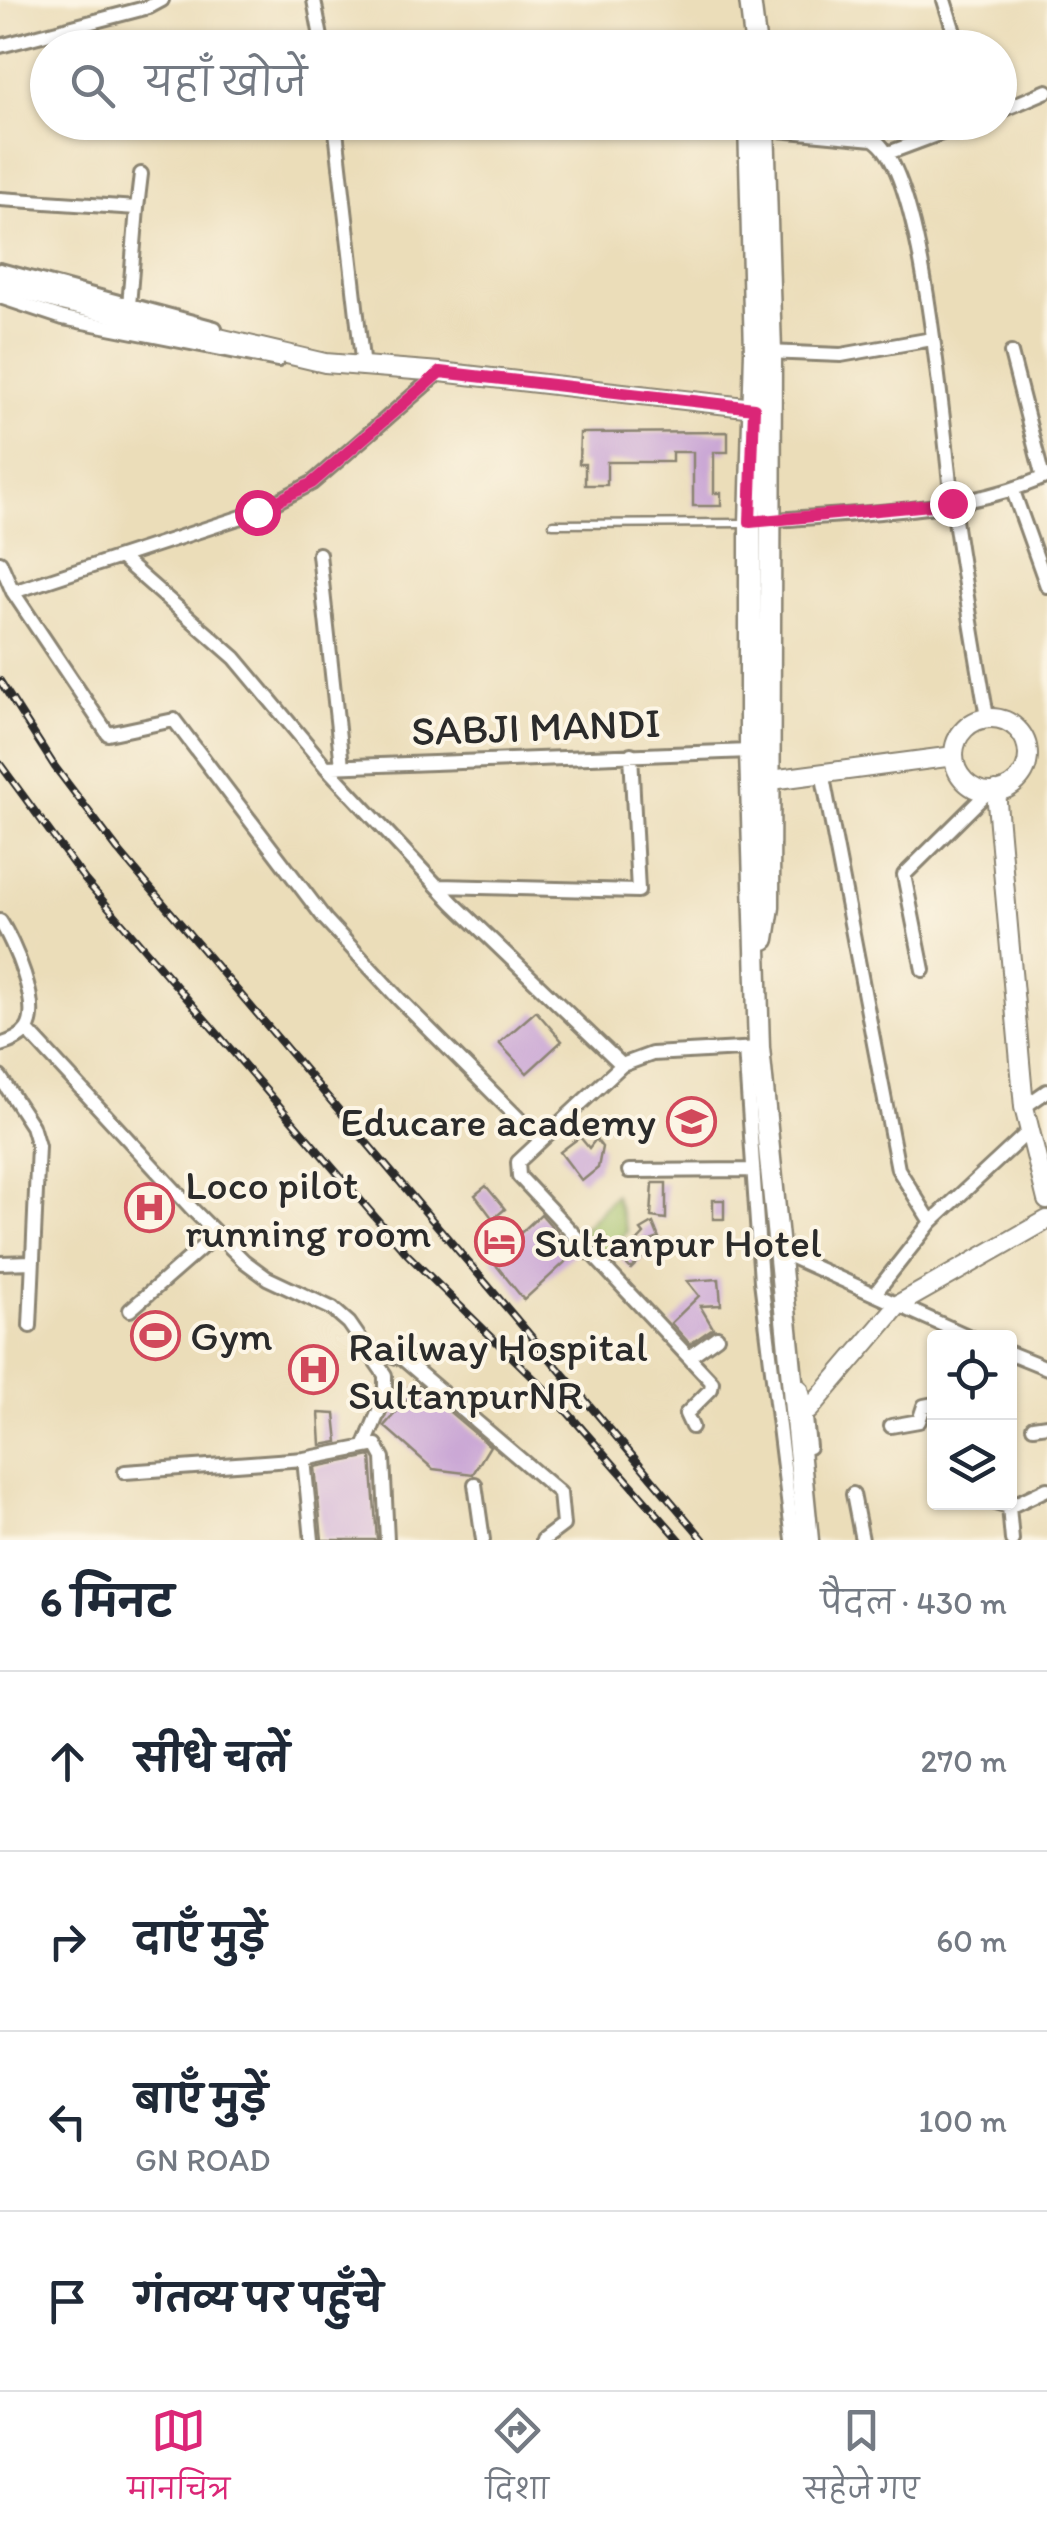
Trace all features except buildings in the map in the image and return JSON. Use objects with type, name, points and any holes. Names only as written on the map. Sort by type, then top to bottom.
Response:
[{"type":"main road","points":[[736,0],[740,30]]},
{"type":"main road","points":[[750,0],[754,30]]},
{"type":"main road","points":[[757,140],[763,351],[750,751],[760,782]]},
{"type":"main road","points":[[763,351],[754,408],[759,522],[760,782],[754,1052],[808,1540]]},
{"type":"street","points":[[61,30],[149,7],[162,0]]},
{"type":"street","points":[[314,0],[320,30]]},
{"type":"street","points":[[944,0],[954,30]]},
{"type":"street","points":[[0,46],[30,38]]},
{"type":"street","points":[[1017,103],[1047,92]]},
{"type":"street","points":[[337,140],[363,368]]},
{"type":"street","points":[[875,140],[888,153],[914,231],[986,718]]},
{"type":"street","points":[[888,153],[923,140]]},
{"type":"street","points":[[129,306],[142,174]]},
{"type":"street","points":[[0,199],[137,208]]},
{"type":"street","points":[[0,270],[298,350],[325,363]]},
{"type":"street","points":[[0,283],[325,363]]},
{"type":"street","points":[[0,297],[63,318],[279,360],[440,372],[754,408]]},
{"type":"street","points":[[763,351],[841,355],[932,339]]},
{"type":"street","points":[[759,522],[952,503],[1013,491],[1045,477],[1011,353]]},
{"type":"street","points":[[13,592],[257,512],[312,483],[440,372]]},
{"type":"street","points":[[1013,491],[1047,586]]},
{"type":"street","points":[[319,554],[342,766]]},
{"type":"street","points":[[121,558],[235,658],[326,767],[439,886],[622,1065]]},
{"type":"street","points":[[0,562],[13,592],[108,734],[174,720],[325,919],[399,1000],[540,1140]]},
{"type":"street","points":[[986,718],[1005,720],[1038,746],[1020,780],[1005,790],[992,792],[970,786],[958,774],[954,756],[958,738],[970,724],[986,718]]},
{"type":"street","name":"SABJI MANDI","points":[[326,767],[750,751]]},
{"type":"street","points":[[439,886],[638,891],[631,754]]},
{"type":"street","points":[[760,782],[954,756]]},
{"type":"street","points":[[822,772],[898,1169],[931,1222]]},
{"type":"street","points":[[923,970],[904,875],[992,792]]},
{"type":"street","points":[[992,792],[1024,1107],[1047,1200]]},
{"type":"street","points":[[0,921],[22,964],[32,1017],[26,1030],[0,1045]]},
{"type":"street","points":[[26,1030],[218,1234],[267,1278],[333,1309],[367,1348],[385,1375],[386,1388],[365,1445]]},
{"type":"street","points":[[754,1052],[752,1170],[761,1282],[793,1540]]},
{"type":"street","points":[[692,1427],[686,1414],[712,1386],[519,1176],[518,1162],[622,1065],[652,1054],[754,1052],[768,1056],[800,1398],[807,1410],[817,1540]]},
{"type":"street","points":[[0,1077],[32,1126],[38,1146],[30,1326]]},
{"type":"street","points":[[1024,1107],[1047,1091]]},
{"type":"street","points":[[876,1292],[931,1222],[1028,1132]]},
{"type":"street","points":[[629,1171],[752,1170]]},
{"type":"street","points":[[807,1410],[899,1304],[1047,1220]]},
{"type":"street","points":[[130,1310],[218,1234]]},
{"type":"street","points":[[785,1254],[876,1292],[942,1330]]},
{"type":"street","points":[[0,1262],[33,1262]]},
{"type":"street","points":[[688,1357],[717,1338]]},
{"type":"street","points":[[367,1348],[403,1359],[560,1493],[563,1525],[544,1540]]},
{"type":"street","points":[[1017,1355],[1047,1368]]},
{"type":"street","points":[[891,1426],[919,1421],[927,1405]]},
{"type":"street","points":[[125,1472],[304,1458],[376,1445],[382,1450],[387,1540]]},
{"type":"street","points":[[304,1458],[312,1540]]},
{"type":"street","points":[[474,1484],[483,1540]]},
{"type":"street","points":[[1017,1502],[1047,1489]]},
{"type":"street","points":[[853,1494],[862,1540]]},
{"type":"street","points":[[1009,1510],[1012,1540]]},
{"type":"lane","points":[[553,524],[759,522]]},
{"type":"green space","points":[[615,1195],[627,1232],[606,1257],[581,1232]]},
{"type":"railway","points":[[0,681],[55,767],[118,850],[704,1540]]},
{"type":"railway","points":[[0,764],[85,880],[407,1254],[562,1406],[680,1540]]},
{"type":"place","name":"Educare academy","points":[[691,1121]]},
{"type":"place","name":"Loco pilot running room","points":[[150,1208]]},
{"type":"place","name":"Sultanpur Hotel","points":[[499,1242]]},
{"type":"place","name":"Gym","points":[[155,1335]]},
{"type":"place","name":"Railway Hospital SultanpurNR","points":[[313,1370]]},
{"type":"route","points":[[257,512],[312,483],[440,372],[754,408],[750,522],[952,503]]}]
